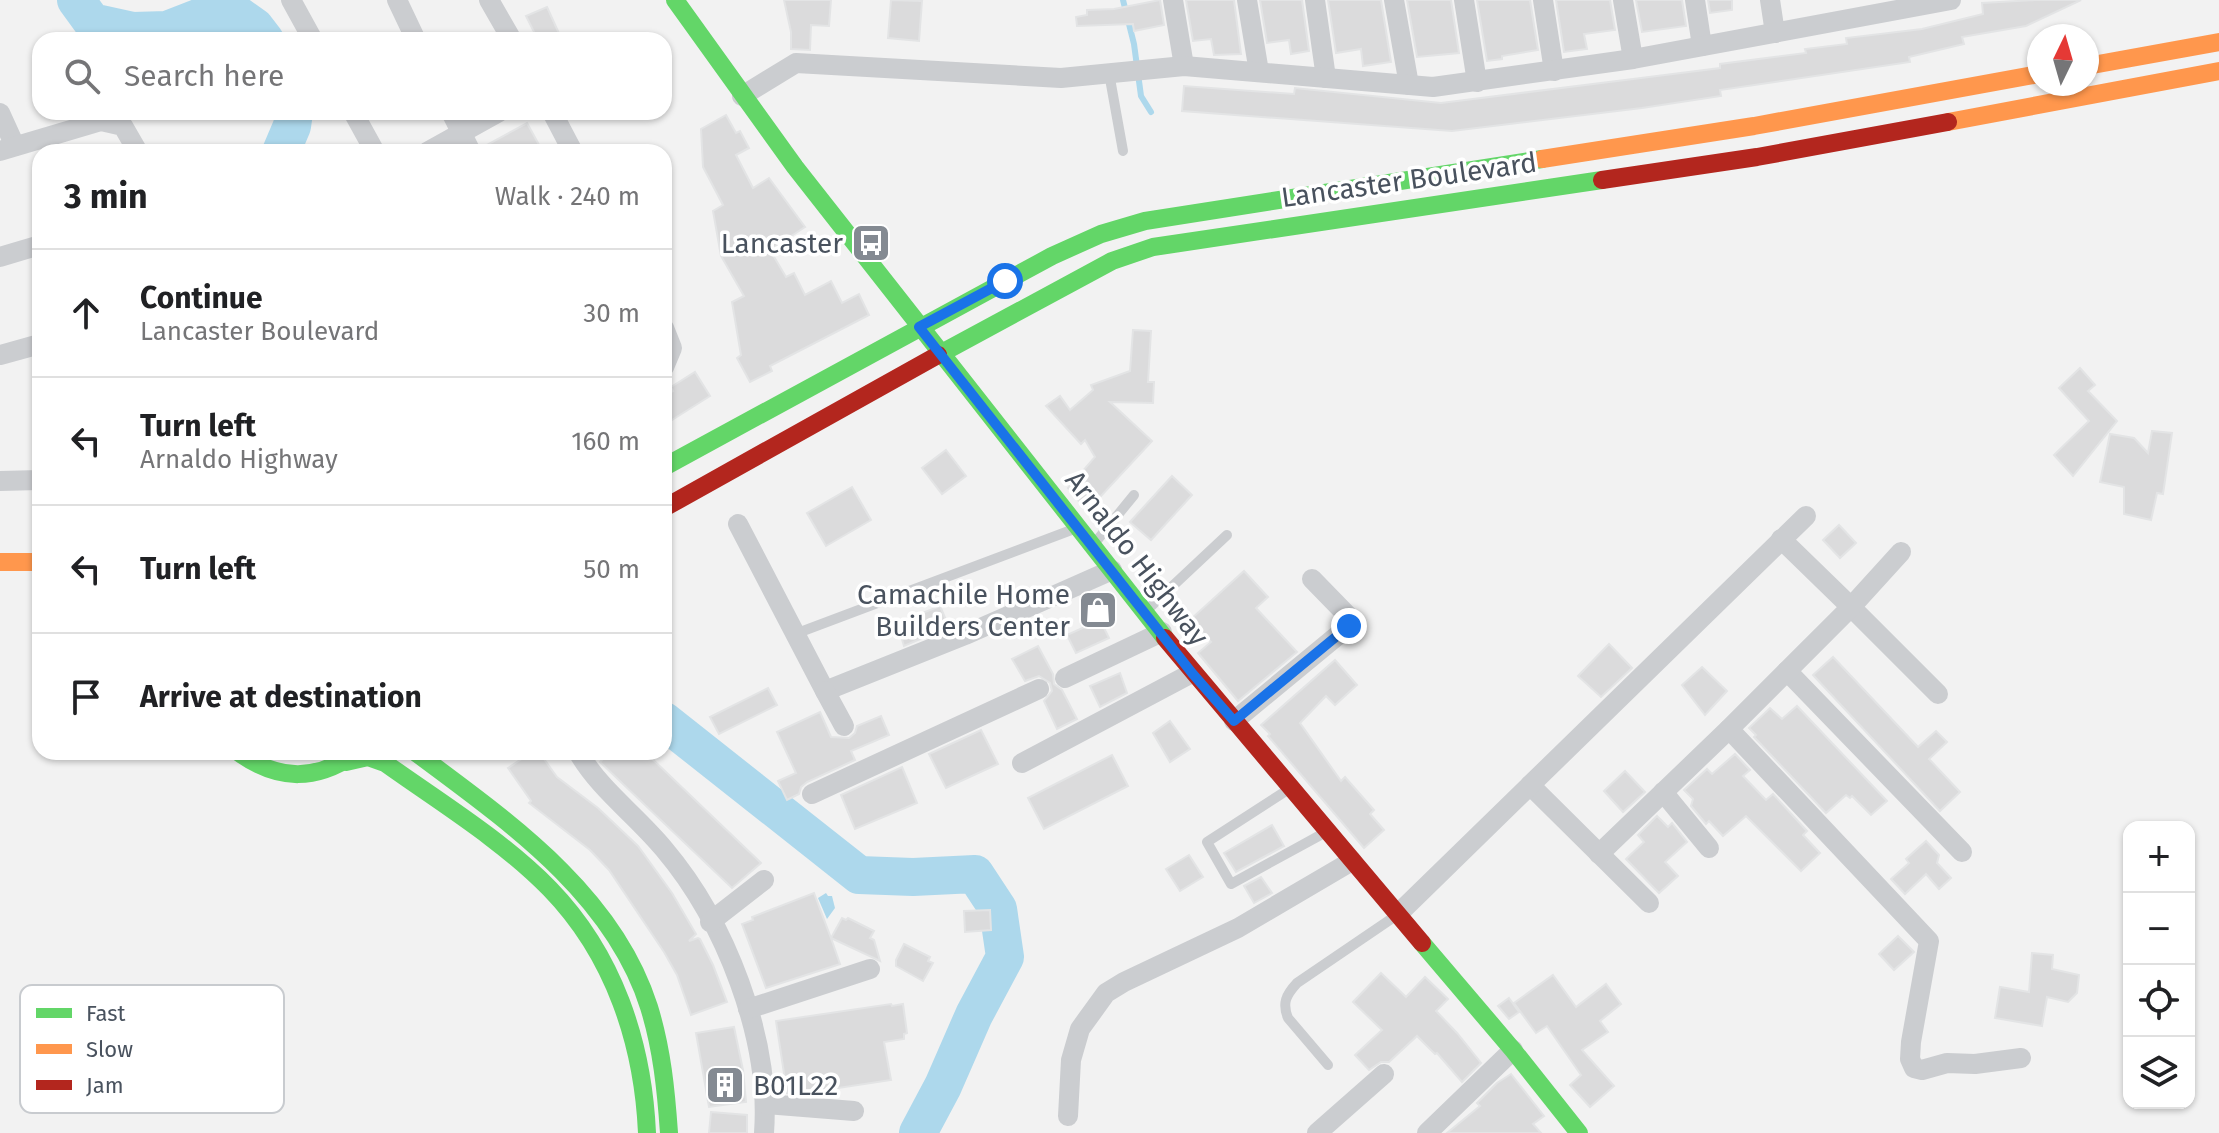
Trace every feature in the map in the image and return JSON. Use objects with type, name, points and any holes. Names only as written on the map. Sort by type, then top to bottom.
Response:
[{"type":"main road","name":"Arnaldo Highway","points":[[675,0],[742,96],[919,327],[1192,673],[1513,1050],[1579,1133]]},
{"type":"main road","points":[[2099,64],[2219,42]]},
{"type":"main road","name":"Lancaster Boulevard","points":[[672,504],[1065,285],[1112,261],[1153,247],[1757,157],[2219,71]]},
{"type":"main road","name":"Lancaster Boulevard","points":[[672,463],[1052,256],[1101,234],[1145,221],[1754,126],[2027,76]]},
{"type":"main road","points":[[0,562],[32,562]]},
{"type":"main road","points":[[247,760],[272,772],[297,776],[323,772],[346,760]]},
{"type":"main road","points":[[376,760],[385,763],[524,866],[578,923],[602,961],[632,1028],[645,1098],[647,1133]]},
{"type":"main road","points":[[426,760],[510,822],[543,851],[596,908],[629,960],[657,1030],[669,1102],[669,1133]]},
{"type":"street","points":[[291,0],[309,32]]},
{"type":"street","points":[[397,0],[412,32]]},
{"type":"street","points":[[489,0],[507,32]]},
{"type":"street","points":[[1173,0],[1184,66]]},
{"type":"street","points":[[1247,0],[1259,72]]},
{"type":"street","points":[[1315,0],[1326,78]]},
{"type":"street","points":[[1394,0],[1409,85]]},
{"type":"street","points":[[1464,0],[1477,82]]},
{"type":"street","points":[[1543,0],[1554,71]]},
{"type":"street","points":[[1623,0],[1633,59]]},
{"type":"street","points":[[1695,0],[1702,46]]},
{"type":"street","points":[[1770,0],[1775,33]]},
{"type":"street","points":[[742,96],[796,63],[1061,78],[1184,66],[1433,87],[1633,59],[1775,33],[1842,10],[1951,0]]},
{"type":"street","points":[[0,113],[7,148],[101,121],[123,126],[133,144]]},
{"type":"street","points":[[357,120],[371,144]]},
{"type":"street","points":[[455,120],[466,143],[490,120]]},
{"type":"street","points":[[556,120],[569,144]]},
{"type":"street","points":[[0,257],[32,247]]},
{"type":"street","points":[[0,355],[32,346]]},
{"type":"street","points":[[0,481],[32,480]]},
{"type":"street","points":[[1398,914],[1806,516]]},
{"type":"street","points":[[738,524],[844,726]]},
{"type":"street","points":[[1781,539],[1938,694]]},
{"type":"street","points":[[1599,854],[1851,607],[1901,552]]},
{"type":"street","points":[[825,691],[965,635],[1112,570]]},
{"type":"street","points":[[1234,721],[1349,626],[1349,617],[1312,579]]},
{"type":"street","points":[[1065,678],[1162,632]]},
{"type":"street","points":[[1787,671],[1962,852]]},
{"type":"street","points":[[1022,763],[1192,673]]},
{"type":"street","points":[[812,794],[1039,689]]},
{"type":"street","points":[[1729,729],[1929,941],[1911,1042],[1910,1059],[1914,1068],[1922,1070],[1947,1063],[1975,1064],[2021,1058]]},
{"type":"street","points":[[583,760],[592,776],[665,850],[692,888],[730,959],[748,1009],[764,1074],[764,1133]]},
{"type":"street","points":[[1530,785],[1649,903]]},
{"type":"street","points":[[1663,792],[1709,848]]},
{"type":"street","points":[[1068,1116],[1071,1060],[1080,1029],[1106,993],[1238,928],[1352,861]]},
{"type":"street","points":[[710,922],[764,880]]},
{"type":"street","points":[[748,1009],[870,969]]},
{"type":"street","points":[[1427,1133],[1513,1050]]},
{"type":"street","points":[[1317,1133],[1384,1074]]},
{"type":"street","points":[[766,1104],[854,1111]]},
{"type":"lane","points":[[1109,73],[1123,151]]},
{"type":"lane","points":[[1092,546],[1134,495]]},
{"type":"lane","points":[[795,634],[1078,528]]},
{"type":"lane","points":[[1146,612],[1227,535]]},
{"type":"lane","points":[[1291,788],[1207,842],[1231,884],[1326,832]]},
{"type":"lane","points":[[1328,1065],[1288,1018],[1286,996],[1297,983],[1398,914]]},
{"type":"water","points":[[826,893],[832,896],[835,908],[827,919],[818,898]]},
{"type":"building","points":[[784,0],[831,0],[829,26],[811,25],[810,50],[791,49],[791,32]]},
{"type":"building","points":[[891,0],[922,1],[919,41],[888,38]]},
{"type":"building","points":[[1160,0],[1164,25],[1134,31],[1133,24],[1077,26],[1076,17],[1087,15],[1087,10],[1114,9]]},
{"type":"building","points":[[1186,0],[1234,0],[1241,54],[1214,55],[1211,39],[1193,41]]},
{"type":"building","points":[[1260,0],[1302,0],[1309,51],[1291,54],[1289,40],[1267,43]]},
{"type":"building","points":[[1328,0],[1381,0],[1391,62],[1363,66],[1361,49],[1336,53]]},
{"type":"building","points":[[1407,0],[1451,0],[1459,53],[1417,57]]},
{"type":"building","points":[[1477,0],[1530,0],[1538,50],[1487,61]]},
{"type":"building","points":[[1556,0],[1610,0],[1615,30],[1584,34],[1587,49],[1564,52]]},
{"type":"building","points":[[1636,0],[1682,0],[1686,26],[1642,32]]},
{"type":"building","points":[[1708,0],[1732,0],[1732,10],[1710,13]]},
{"type":"building","points":[[2081,0],[2026,26],[1962,37],[1964,44],[1909,57],[1910,62],[1720,90],[1721,96],[1642,108],[1452,131],[1182,111],[1184,86],[1294,94],[1295,88],[1441,103],[1720,68],[1720,64],[1806,53],[1805,49],[1847,44],[1846,38],[1922,29],[1983,14],[1982,3]]},
{"type":"building","points":[[547,7],[558,32],[534,32],[526,16]]},
{"type":"building","points":[[726,115],[749,148],[736,155],[753,188],[769,178],[805,227],[770,250],[786,277],[794,273],[805,295],[831,281],[842,303],[859,294],[869,315],[770,366],[772,371],[750,382],[737,358],[741,355],[732,302],[744,296],[721,256],[713,211],[723,205],[703,167],[701,129]]},
{"type":"building","points":[[527,123],[539,144],[488,144]]},
{"type":"building","points":[[1133,330],[1151,331],[1148,382],[1154,382],[1153,403],[1110,402],[1152,441],[1087,511],[1068,488],[1095,457],[1085,440],[1081,444],[1046,406],[1060,396],[1070,410],[1093,390],[1091,385],[1130,371]]},
{"type":"building","points":[[2080,368],[2095,385],[2088,391],[2117,421],[2073,476],[2054,455],[2089,421],[2059,388]]},
{"type":"building","points":[[695,372],[710,396],[672,420],[672,386]]},
{"type":"building","points":[[2152,431],[2172,433],[2163,494],[2157,493],[2151,520],[2124,514],[2124,487],[2100,482],[2110,434],[2134,438],[2148,453]]},
{"type":"building","points":[[946,450],[966,476],[942,494],[922,468]]},
{"type":"building","points":[[1172,476],[1192,495],[1151,540],[1130,522]]},
{"type":"building","points":[[852,487],[871,520],[826,546],[807,513]]},
{"type":"building","points":[[1839,525],[1856,543],[1840,558],[1823,540]]},
{"type":"building","points":[[1244,571],[1268,597],[1256,608],[1297,652],[1238,701],[1198,653],[1211,642],[1191,619]]},
{"type":"building","points":[[940,606],[949,627],[904,646],[897,623]]},
{"type":"building","points":[[1100,620],[1109,638],[1076,653],[1067,635]]},
{"type":"building","points":[[1609,644],[1632,668],[1601,697],[1578,676]]},
{"type":"building","points":[[1038,646],[1053,674],[1054,684],[1062,690],[1077,719],[1057,729],[1044,701],[1052,691],[1050,683],[1039,676],[1025,681],[1012,659]]},
{"type":"building","points":[[1833,657],[1918,747],[1936,731],[1947,742],[1929,759],[1960,792],[1940,811],[1813,675]]},
{"type":"building","points":[[1335,660],[1357,685],[1335,705],[1326,696],[1300,723],[1341,781],[1345,777],[1374,810],[1370,814],[1384,830],[1364,848],[1261,725]]},
{"type":"building","points":[[1702,667],[1727,691],[1705,715],[1682,685]]},
{"type":"building","points":[[1120,673],[1127,693],[1100,707],[1090,686]]},
{"type":"building","points":[[768,688],[777,705],[719,734],[710,717]]},
{"type":"building","points":[[1797,706],[1887,801],[1871,815],[1852,796],[1846,795],[1826,813],[1754,737],[1756,735],[1749,728],[1770,708],[1782,719]]},
{"type":"building","points":[[820,712],[831,737],[849,738],[857,726],[881,716],[889,735],[851,751],[855,760],[807,782],[799,794],[787,800],[778,781],[796,773],[777,732]]},
{"type":"building","points":[[1170,721],[1190,749],[1170,762],[1153,733]]},
{"type":"building","points":[[981,730],[998,764],[946,788],[929,754]]},
{"type":"building","points":[[1735,754],[1750,770],[1743,776],[1766,800],[1773,794],[1807,831],[1803,835],[1820,853],[1801,871],[1746,816],[1723,836],[1709,821],[1706,824],[1691,806],[1693,799],[1684,790],[1707,769],[1712,774]]},
{"type":"building","points":[[1112,755],[1128,786],[1044,829],[1028,798]]},
{"type":"building","points":[[520,760],[545,760],[557,777],[598,808],[638,846],[672,893],[696,934],[689,941],[700,939],[727,1002],[691,1015],[677,975],[664,952],[609,870],[590,850],[529,803],[531,801],[508,768]]},
{"type":"building","points":[[653,760],[761,863],[732,888],[600,762]]},
{"type":"building","points":[[902,767],[917,803],[855,829],[841,795]]},
{"type":"building","points":[[1625,771],[1645,792],[1623,812],[1604,791]]},
{"type":"building","points":[[1657,816],[1668,827],[1672,823],[1687,842],[1665,862],[1678,876],[1659,893],[1626,859],[1644,842],[1638,835]]},
{"type":"building","points":[[1272,825],[1284,846],[1236,872],[1224,853]]},
{"type":"building","points":[[1926,841],[1939,855],[1937,863],[1951,878],[1939,889],[1926,874],[1905,894],[1891,879],[1909,863],[1906,859]]},
{"type":"building","points":[[1189,855],[1203,877],[1180,891],[1166,869]]},
{"type":"building","points":[[1261,877],[1272,893],[1254,903],[1244,886]]},
{"type":"building","points":[[814,893],[840,964],[766,988],[742,924],[753,920],[752,917]]},
{"type":"building","points":[[990,910],[991,930],[965,932],[964,911]]},
{"type":"building","points":[[842,918],[848,918],[874,931],[870,938],[874,940],[880,961],[831,938]]},
{"type":"building","points":[[1898,936],[1914,952],[1894,970],[1879,954]]},
{"type":"building","points":[[904,944],[930,957],[928,961],[933,963],[923,981],[896,966]]},
{"type":"building","points":[[2032,953],[2053,955],[2052,969],[2079,975],[2077,993],[2068,1002],[2047,997],[2042,1026],[1995,1018],[2000,987],[2029,992]]},
{"type":"building","points":[[1381,973],[1406,997],[1425,977],[1448,999],[1436,1011],[1481,1063],[1462,1082],[1437,1053],[1417,1036],[1389,1062],[1381,1062],[1369,1070],[1355,1055],[1382,1030],[1353,1002]]},
{"type":"building","points":[[1553,975],[1576,1007],[1606,984],[1621,1004],[1600,1021],[1608,1032],[1582,1050],[1614,1086],[1590,1107],[1570,1085],[1581,1075],[1547,1026],[1536,1033],[1514,1003]]},
{"type":"building","points":[[1509,998],[1519,1012],[1509,1019],[1498,1006]]},
{"type":"building","points":[[903,1004],[907,1033],[904,1039],[884,1042],[891,1080],[799,1094],[787,1093],[776,1021]]},
{"type":"building","points":[[734,1027],[746,1102],[709,1107],[696,1033]]},
{"type":"building","points":[[1511,1074],[1544,1116],[1533,1124],[1541,1133],[1447,1133],[1480,1106],[1477,1103],[1497,1083]]},
{"type":"building","points":[[711,1112],[747,1115],[747,1133],[709,1133]]},
{"type":"waterway","points":[[76,0],[92,22],[133,31],[167,30],[208,14],[238,15],[259,32]]},
{"type":"waterway","points":[[1123,0],[1134,44],[1141,96],[1151,112]]},
{"type":"waterway","points":[[284,144],[293,120]]},
{"type":"waterway","points":[[672,727],[859,875],[913,877],[975,874],[998,909],[1005,957],[918,1133]]},
{"type":"traffic: fast","points":[[675,0],[795,167],[1165,638]]},
{"type":"traffic: fast","points":[[672,463],[1052,256],[1101,234],[1145,221],[1542,159]]},
{"type":"traffic: fast","points":[[938,355],[1112,261],[1153,247],[1602,180]]},
{"type":"traffic: fast","points":[[250,760],[268,769],[298,774],[313,773],[346,760]]},
{"type":"traffic: fast","points":[[346,762],[355,760]]},
{"type":"traffic: fast","points":[[376,760],[512,854],[550,889],[592,942],[608,971],[631,1034],[639,1066],[647,1133]]},
{"type":"traffic: fast","points":[[426,760],[485,804],[553,862],[610,929],[632,966],[649,1007],[663,1070],[669,1133]]},
{"type":"traffic: fast","points":[[1422,943],[1579,1133]]},
{"type":"traffic: slow","points":[[2099,64],[2219,42]]},
{"type":"traffic: slow","points":[[1948,122],[2219,71]]},
{"type":"traffic: slow","points":[[1542,159],[1754,126],[2027,76]]},
{"type":"traffic: slow","points":[[0,562],[32,562]]},
{"type":"traffic: jam","points":[[1602,180],[1757,157],[1948,122]]},
{"type":"traffic: jam","points":[[672,504],[938,355]]},
{"type":"traffic: jam","points":[[1165,638],[1422,943]]},
{"type":"place","name":"Lancaster","points":[[871,243]]},
{"type":"place","name":"Camachile Home Builders Center","points":[[1098,610]]},
{"type":"place","name":"B01L22","points":[[725,1085]]},
{"type":"route","points":[[1005,281],[919,327],[1192,673],[1234,721],[1349,626]]}]
